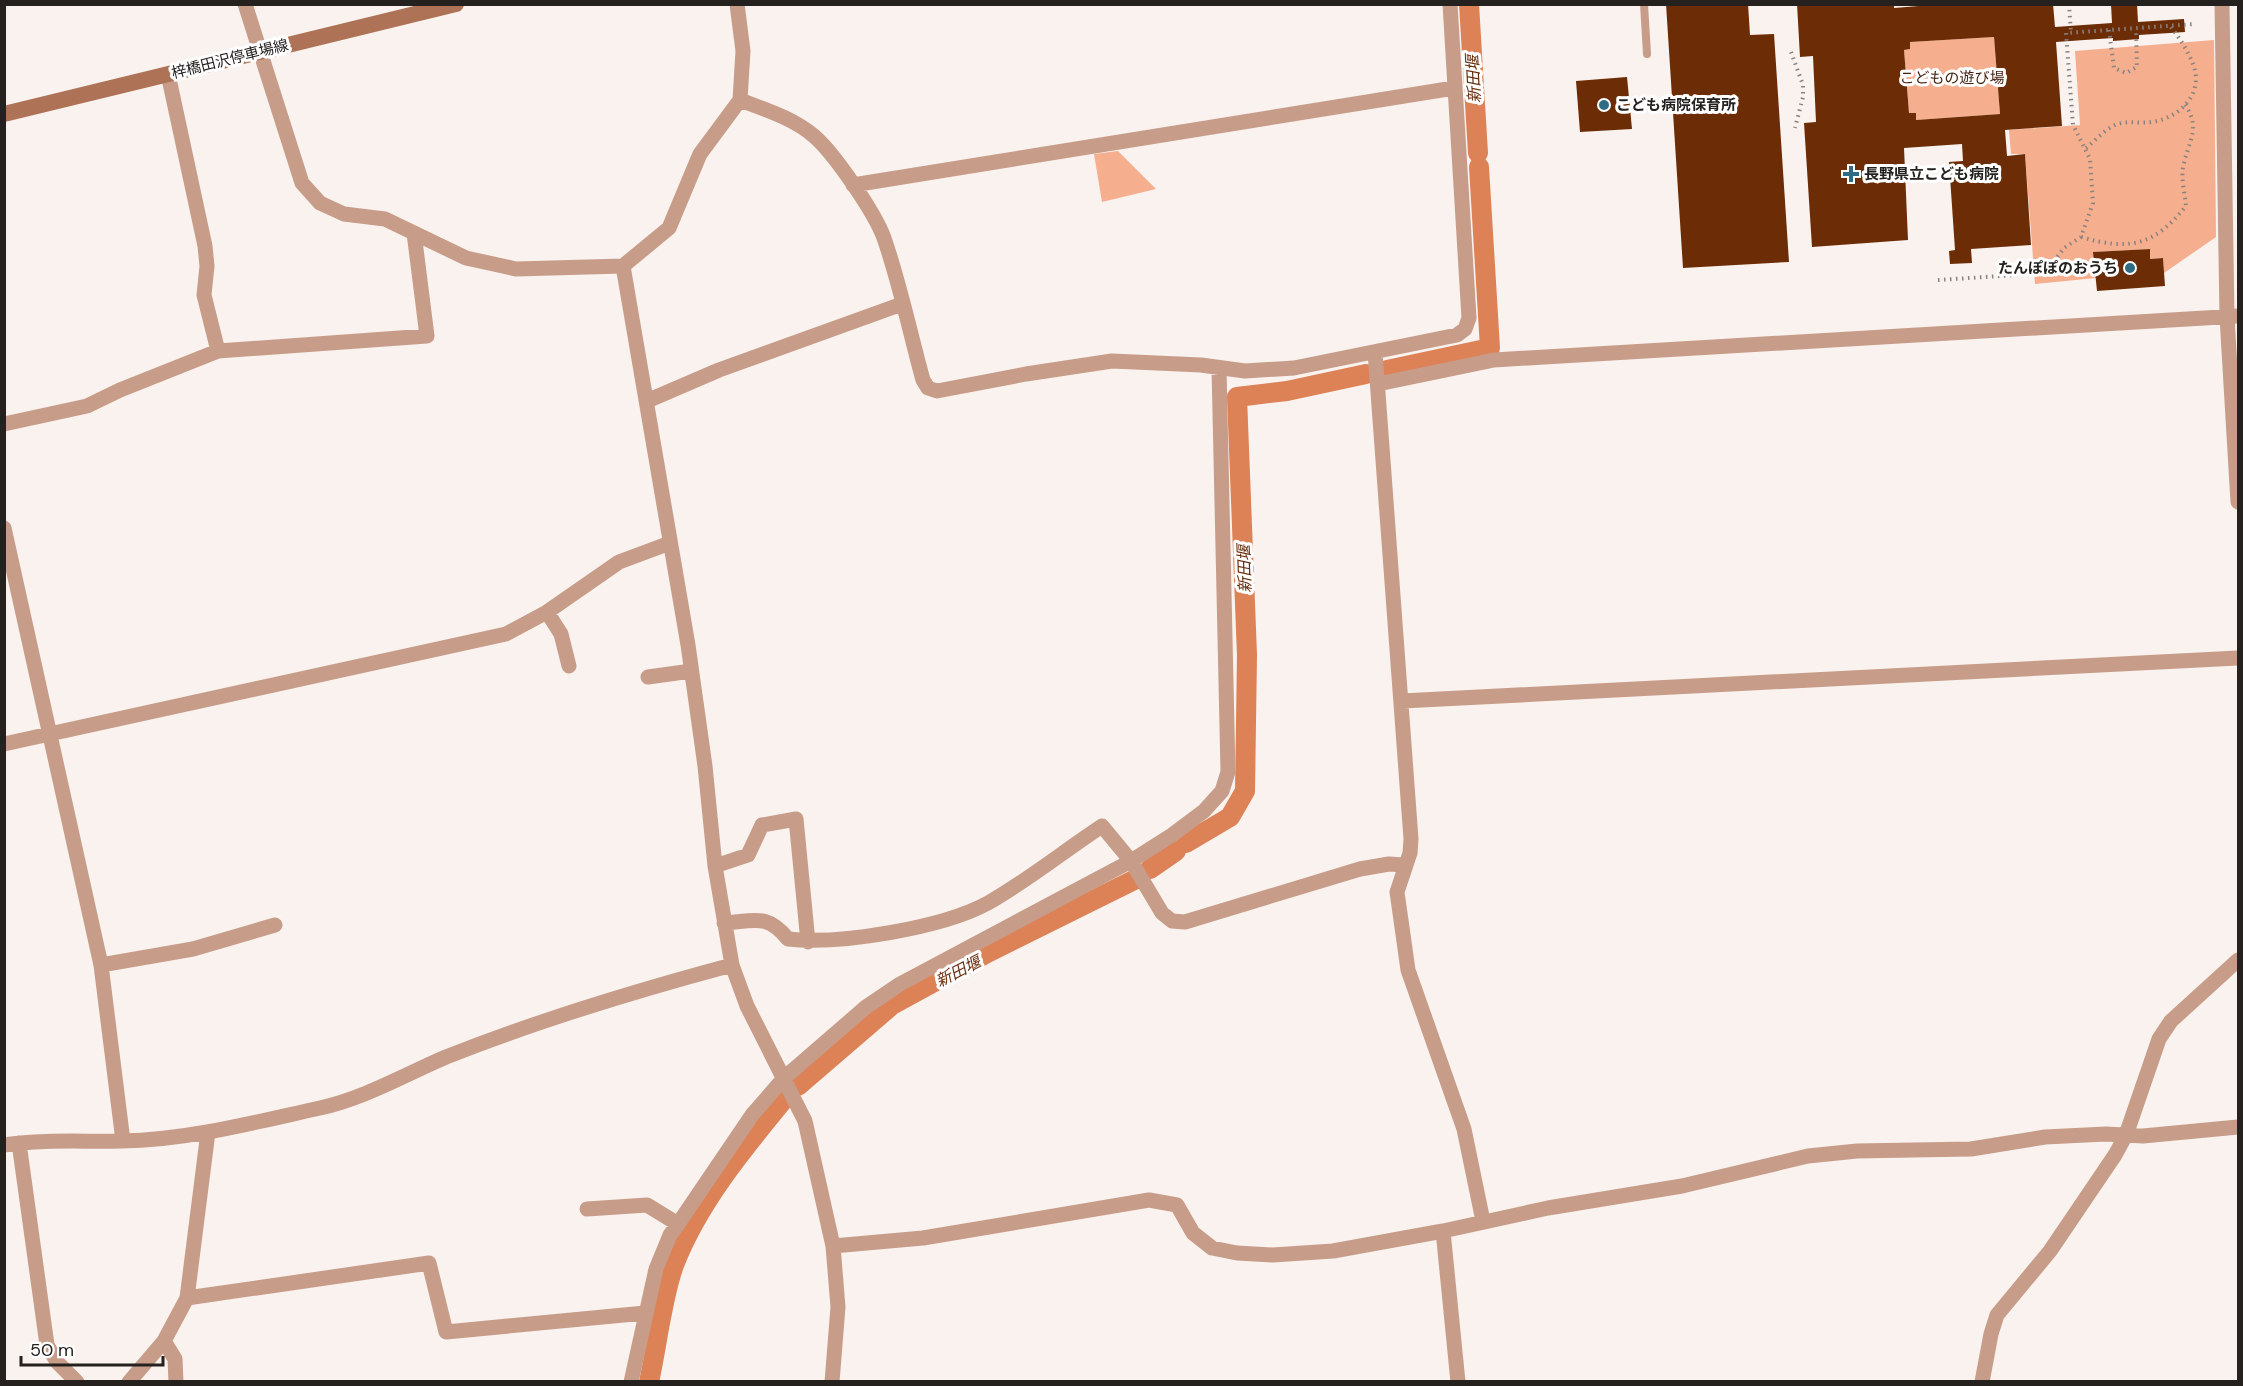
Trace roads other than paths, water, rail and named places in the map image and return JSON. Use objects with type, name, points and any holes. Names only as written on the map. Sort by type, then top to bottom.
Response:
[{"type":"main road","name":"梓橋田沢停車場線","points":[[4,114],[456,4]]},
{"type":"street","points":[[246,4],[259,53],[302,183],[320,203],[344,214],[385,219],[466,258],[516,269],[622,266],[669,228],[700,154],[740,100],[743,51],[736,4]]},
{"type":"street","points":[[740,100],[781,115],[813,135],[831,153],[853,185],[884,236],[923,380],[928,388],[937,392],[1026,374],[1112,361],[1201,365],[1245,371],[1294,368],[1457,335],[1465,329],[1469,318],[1449,4]]},
{"type":"street","points":[[2222,4],[2238,502]]},
{"type":"street","points":[[168,75],[205,246],[207,266],[204,295],[218,351]]},
{"type":"street","points":[[853,185],[1454,88]]},
{"type":"street","points":[[4,424],[87,406],[120,390],[218,351],[428,336],[414,233]]},
{"type":"street","points":[[622,266],[647,400],[691,671],[705,766],[715,866],[732,965],[747,1006],[804,1121],[833,1245],[838,1307],[832,1382]]},
{"type":"street","points":[[647,400],[719,370],[902,304]]},
{"type":"street","points":[[1378,384],[1494,360],[2233,316]]},
{"type":"street","points":[[1374,352],[1411,839],[1410,853],[1404,865],[1397,892],[1408,970],[1464,1129],[1483,1221]]},
{"type":"street","points":[[631,1382],[645,1313],[657,1269],[670,1236],[752,1115],[784,1077],[866,1007],[900,984],[1131,861],[1204,811],[1222,791],[1228,772],[1219,368]]},
{"type":"street","points":[[4,528],[101,965],[107,997],[123,1141]]},
{"type":"street","points":[[4,744],[506,634],[547,612],[619,562],[670,543]]},
{"type":"street","points":[[547,612],[561,634],[569,666]]},
{"type":"street","points":[[1402,701],[2238,658]]},
{"type":"street","points":[[648,677],[691,671]]},
{"type":"street","points":[[715,866],[748,855],[762,825],[796,819],[808,942]]},
{"type":"street","points":[[724,923],[766,920],[776,925],[788,939],[808,942],[880,933],[963,914],[988,902],[1102,826],[1131,861],[1162,913],[1172,921],[1185,922],[1360,869],[1389,864],[1404,865]]},
{"type":"street","points":[[101,965],[193,949],[275,925]]},
{"type":"street","points":[[1982,1382],[1997,1315],[2050,1251],[2126,1135],[2159,1040],[2172,1021],[2238,960]]},
{"type":"street","points":[[77,1382],[57,1362],[47,1345],[12,1144],[56,1139],[123,1141],[208,1132],[321,1107],[372,1092],[445,1058],[615,997],[732,965]]},
{"type":"street","points":[[833,1245],[923,1238],[1149,1200],[1177,1205],[1193,1233],[1212,1248],[1237,1253],[1273,1255],[1333,1251],[1443,1231],[1483,1221],[1682,1186],[1808,1156],[1857,1151],[1971,1149],[2079,1134],[2143,1136],[2238,1127]]},
{"type":"street","points":[[129,1382],[164,1341],[187,1298],[208,1132]]},
{"type":"street","points":[[587,1209],[647,1205],[678,1224]]},
{"type":"street","points":[[1443,1231],[1458,1382]]},
{"type":"street","points":[[187,1298],[429,1263],[446,1332],[645,1313]]},
{"type":"street","points":[[164,1341],[176,1359],[176,1382]]},
{"type":"lane","points":[[1644,4],[1647,54]]},
{"type":"waterway","name":"新田堰","points":[[1469,4],[1478,153]]},
{"type":"waterway","name":"新田堰","points":[[1387,370],[1490,348],[1479,167]]},
{"type":"waterway","name":"新田堰","points":[[1186,843],[1230,817],[1245,791],[1247,655],[1237,397],[1287,391],[1366,374]]},
{"type":"waterway","name":"新田堰","points":[[1150,869],[1176,851]]},
{"type":"waterway","name":"新田堰","points":[[798,1086],[892,1005],[989,952],[1134,880]]},
{"type":"waterway","name":"新田堰","points":[[649,1382],[666,1292],[684,1242],[723,1177],[785,1098]]},
{"type":"place","name":"こども病院保育所","points":[[1604,105]]},
{"type":"place","name":"長野県立こども病院","points":[[1851,174]]},
{"type":"place","name":"たんぽぽのおうち","points":[[2130,268]]},
{"type":"park label","name":"こどもの遊び場","points":[[1952,78]]}]
